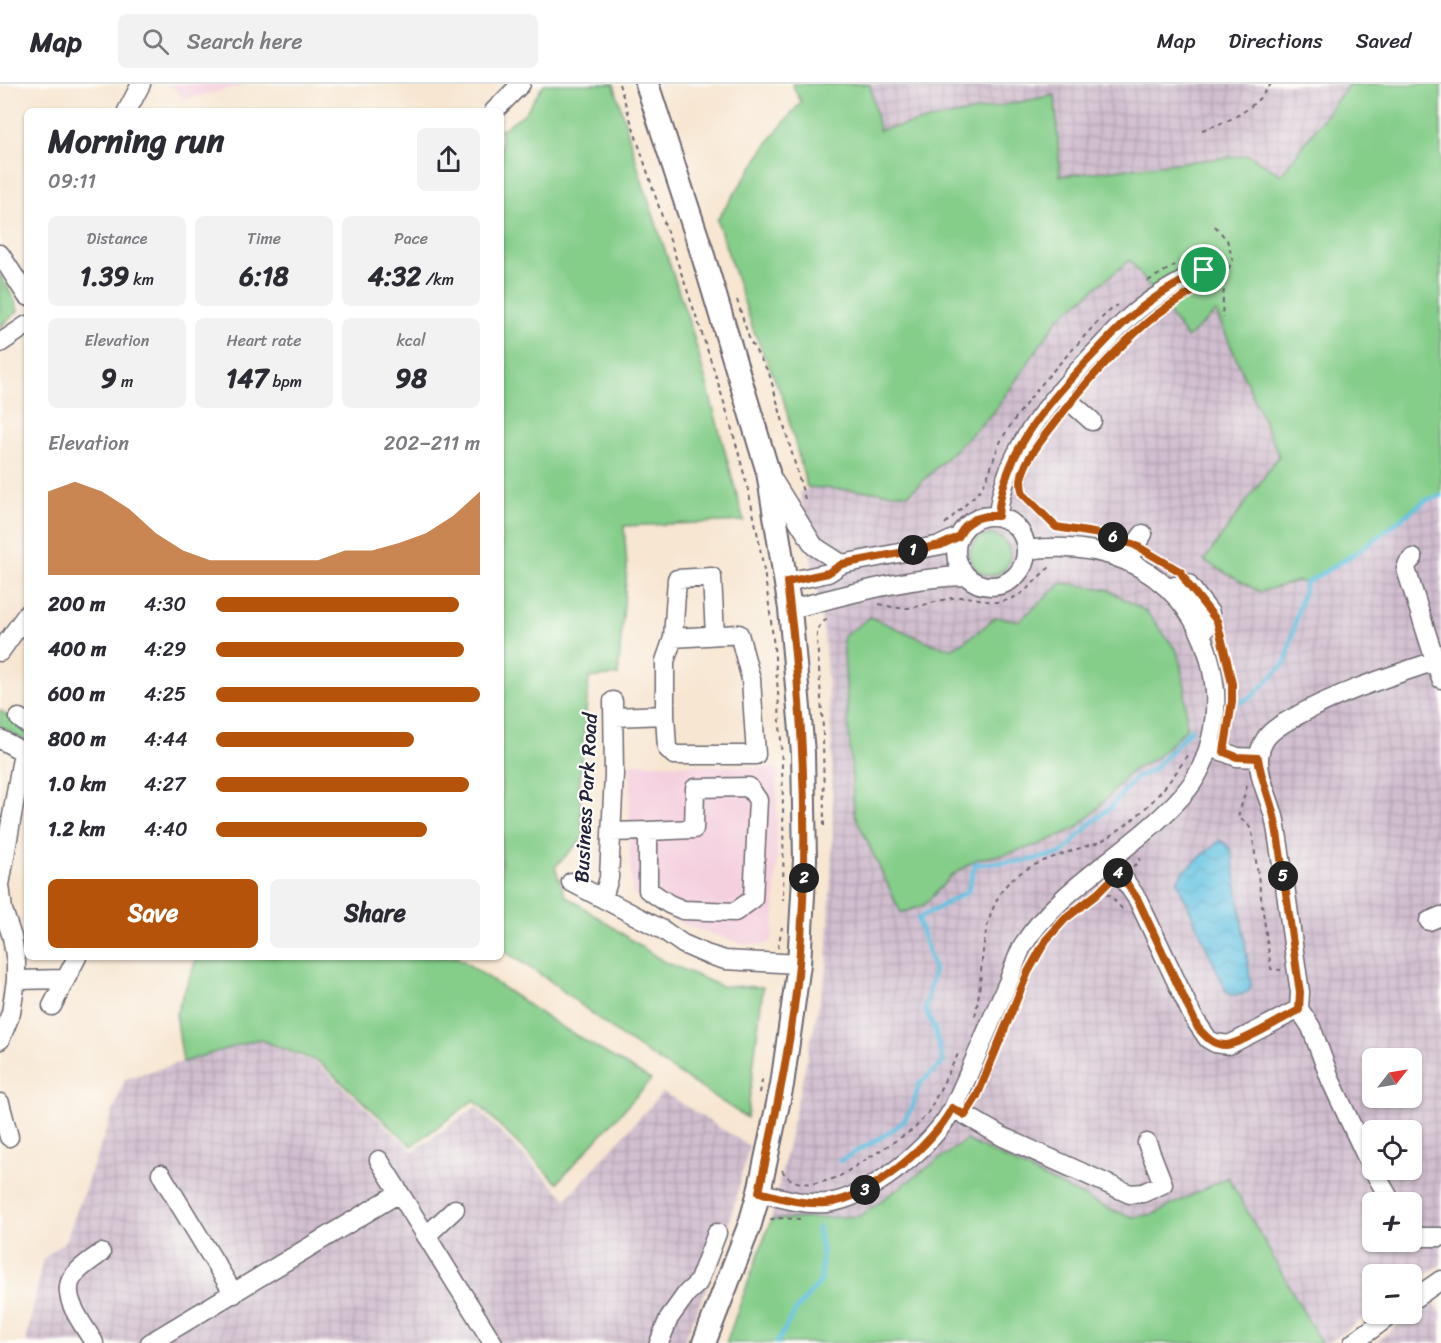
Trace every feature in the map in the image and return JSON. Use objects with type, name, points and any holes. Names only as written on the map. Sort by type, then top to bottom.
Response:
[{"type":"main road","points":[[647,84],[705,260],[768,472],[787,582],[802,753],[805,860],[799,964],[782,1084],[759,1192],[736,1264],[704,1343]]},
{"type":"street","points":[[129,108],[141,84]]},
{"type":"street","points":[[497,108],[521,84]]},
{"type":"street","points":[[0,254],[24,291]]},
{"type":"street","points":[[998,516],[1005,483],[1018,450],[1059,392],[1134,314],[1180,281],[1204,270]]},
{"type":"street","points":[[0,343],[24,327]]},
{"type":"street","points":[[1059,392],[1092,420]]},
{"type":"street","points":[[768,472],[813,546],[842,564]]},
{"type":"street","points":[[998,516],[1018,528],[1025,542],[1024,565],[1009,582],[987,586],[972,581],[960,568],[956,558],[958,537],[965,526],[975,519],[998,516]]},
{"type":"street","points":[[787,582],[828,573],[842,564],[941,545],[958,537]]},
{"type":"street","points":[[759,1192],[801,1203],[828,1203],[855,1195],[870,1187],[923,1146],[947,1118],[952,1108],[1023,946],[1046,916],[1082,883],[1115,866],[1193,782],[1201,746],[1216,709],[1213,672],[1207,647],[1186,609],[1136,547],[1101,553],[1077,549],[1026,550]]},
{"type":"street","points":[[1413,558],[1406,569],[1441,679]]},
{"type":"street","points":[[790,609],[885,586],[939,577],[966,576]]},
{"type":"street","points":[[674,638],[739,634],[751,679],[756,755],[674,755],[667,748],[665,661],[674,638],[677,579],[712,577],[715,635]]},
{"type":"street","points":[[1168,588],[1187,583],[1210,613],[1208,625],[1201,634]]},
{"type":"street","points":[[0,652],[24,618]]},
{"type":"street","points":[[1362,1146],[1330,1081],[1311,1027],[1299,1010],[1300,992],[1274,817],[1259,765],[1261,749],[1267,737],[1276,728],[1348,690],[1435,661]]},
{"type":"street","name":"Business Park Road","points":[[603,898],[609,878],[614,709],[665,715]]},
{"type":"street","points":[[0,739],[24,752]]},
{"type":"street","points":[[1201,746],[1259,765]]},
{"type":"street","points":[[0,1040],[12,1013],[16,980],[12,937],[1,909],[2,859],[24,758]]},
{"type":"street","points":[[611,832],[694,829],[695,788],[749,787],[758,800],[753,899],[735,912],[683,910],[669,904],[648,890],[648,831]]},
{"type":"street","points":[[1115,866],[1138,900],[1198,1028],[1208,1039],[1215,1043],[1230,1045],[1299,1010]]},
{"type":"street","points":[[571,882],[670,935],[682,944],[725,960],[799,964]]},
{"type":"street","points":[[670,935],[683,910]]},
{"type":"street","points":[[52,1006],[75,960]]},
{"type":"street","points":[[16,980],[65,979]]},
{"type":"street","points":[[0,1103],[9,1137]]},
{"type":"street","points":[[952,1108],[1004,1137],[1130,1194],[1143,1193],[1163,1184],[1147,1143]]},
{"type":"street","points":[[379,1160],[493,1343]]},
{"type":"street","points":[[161,1174],[234,1294]]},
{"type":"street","points":[[150,1343],[399,1193]]},
{"type":"street","points":[[426,1236],[454,1209]]},
{"type":"street","points":[[659,1343],[669,1318],[701,1277],[717,1233]]},
{"type":"street","points":[[1422,1237],[1441,1237]]},
{"type":"street","points":[[94,1343],[70,1302],[68,1288],[72,1277],[101,1253]]},
{"type":"street","points":[[1422,1293],[1441,1280]]},
{"type":"street","points":[[1353,1343],[1379,1324]]},
{"type":"path","points":[[1202,130],[1240,115],[1252,106],[1271,84]]},
{"type":"path","points":[[1215,226],[1227,240],[1233,260],[1224,277],[1225,291],[1221,307],[1223,318]]},
{"type":"path","points":[[1204,270],[1213,269],[1224,277]]},
{"type":"path","points":[[736,296],[750,341],[769,373],[808,508]]},
{"type":"path","points":[[1022,480],[1023,494],[1052,525],[1106,535],[1136,547],[1181,572],[1187,583]]},
{"type":"path","points":[[873,603],[904,609],[965,597],[986,602],[1002,602],[1016,597],[1027,589],[1040,574],[1059,564]]},
{"type":"path","points":[[1210,613],[1217,621],[1225,651]]},
{"type":"path","points":[[973,1024],[977,1008],[985,930],[994,906],[1011,879],[1036,865],[1103,841],[1153,801],[1201,746]]},
{"type":"path","points":[[1259,765],[1248,780],[1238,816],[1248,824],[1252,832],[1271,969],[1287,971],[1297,969]]},
{"type":"path","points":[[1073,913],[1097,894],[1115,866],[1139,863],[1141,855]]},
{"type":"path","points":[[780,1165],[786,1176],[794,1183],[827,1182],[879,1152],[914,1129],[928,1113],[959,1052]]},
{"type":"path","points":[[765,1222],[775,1218],[800,1219]]},
{"type":"shaded area","points":[[168,84],[249,84],[182,100],[180,93]]},
{"type":"shaded area","points":[[870,84],[1349,84],[1281,175],[1249,155],[1059,176],[1055,95],[879,130]]},
{"type":"shaded area","points":[[1130,260],[1187,338],[1216,312],[1279,457],[1204,560],[1260,592],[1298,581],[1394,523],[1426,500],[1441,496],[1441,1264],[1422,1278],[1422,1264],[1362,1264],[1362,1319],[1328,1343],[1321,1343],[1228,1178],[1154,1214],[1133,1217],[1111,1210],[966,1140],[860,1216],[771,1220],[827,968],[833,831],[832,746],[824,634],[800,492],[994,412],[1059,318]]},
{"type":"shaded area","points":[[631,763],[777,768],[777,856],[772,940],[763,945],[743,944],[685,925],[632,894],[629,831]]},
{"type":"shaded area","points":[[258,1039],[318,1064],[413,1151],[476,1107],[566,1199],[663,1092],[749,1146],[723,1248],[683,1343],[26,1343],[43,1259],[66,1240],[125,1079]]},
{"type":"shaded area","points":[[1431,1299],[1441,1312],[1441,1343],[1375,1343],[1399,1324],[1422,1324],[1422,1306]]},
{"type":"green space","points":[[544,84],[614,84],[641,178],[693,334],[744,521],[624,526],[627,568],[618,675],[589,678],[579,789],[584,837],[555,867],[565,895],[663,961],[721,986],[763,987],[747,1118],[622,1037],[549,980],[504,951],[504,128],[525,113]]},
{"type":"green space","points":[[792,84],[870,84],[879,130],[1055,95],[1060,176],[1249,155],[1281,175],[1349,84],[1441,84],[1441,496],[1426,501],[1359,551],[1306,583],[1298,581],[1260,592],[1204,561],[1279,456],[1216,312],[1187,338],[1130,260],[1059,318],[994,412],[909,494],[807,487],[783,398],[754,332],[717,220],[772,137],[801,102]]},
{"type":"green space","points":[[0,274],[18,311],[0,327]]},
{"type":"green space","points":[[990,535],[998,536],[1004,541],[1009,547],[1009,563],[1004,569],[998,574],[990,575],[982,574],[976,569],[971,563],[970,555],[971,547],[976,541],[982,536]]},
{"type":"green space","points":[[1062,583],[1107,589],[1147,612],[1177,651],[1185,686],[1186,729],[1157,757],[1130,772],[1077,828],[1041,844],[977,859],[951,876],[924,905],[901,913],[854,813],[843,637],[870,617],[936,645],[953,648],[996,617],[1019,621]]},
{"type":"green space","points":[[0,710],[24,729],[24,740],[0,726]]},
{"type":"green space","points":[[196,960],[461,960],[560,1026],[651,1080],[557,1183],[474,1100],[412,1146],[319,1062],[258,1039],[183,1062],[176,1014]]},
{"type":"green space","points":[[966,1140],[1111,1210],[1133,1217],[1154,1214],[1228,1177],[1321,1343],[726,1343],[771,1220],[860,1216]]},
{"type":"water","points":[[1220,840],[1232,852],[1251,984],[1250,990],[1239,995],[1227,993],[1178,880],[1182,873]]},
{"type":"waterway","points":[[1241,702],[1254,695],[1286,662],[1306,583],[1359,551],[1426,500],[1441,496]]},
{"type":"waterway","points":[[840,1161],[903,1122],[913,1106],[919,1084],[943,1063],[935,1030],[925,1009],[934,970],[918,919],[968,891],[975,864],[1026,861],[1063,853],[1088,826],[1112,806],[1134,779],[1154,769],[1191,729]]},
{"type":"waterway","points":[[777,1343],[796,1310],[821,1281],[822,1250],[818,1228]]},
{"type":"route","points":[[1204,270],[1212,281],[1183,296],[1151,320],[1114,353],[1070,402],[1024,467],[1021,487],[1023,494],[1052,525],[1106,535],[1135,545],[1181,572],[1217,621],[1232,684],[1230,724],[1224,752],[1237,757],[1258,758],[1279,844],[1300,992],[1299,1010],[1230,1045],[1215,1043],[1208,1039],[1198,1028],[1138,900],[1119,872],[1097,894],[1065,919],[1046,940],[1028,972],[977,1096],[965,1115],[952,1108],[947,1118],[923,1146],[870,1187],[855,1195],[828,1203],[801,1203],[759,1192],[782,1084],[794,1011],[805,860],[802,753],[787,582],[828,573],[842,564],[941,545],[958,537],[965,526],[975,519],[998,516],[1005,483],[1018,450],[1059,392],[1134,314],[1180,281],[1204,270]]}]
